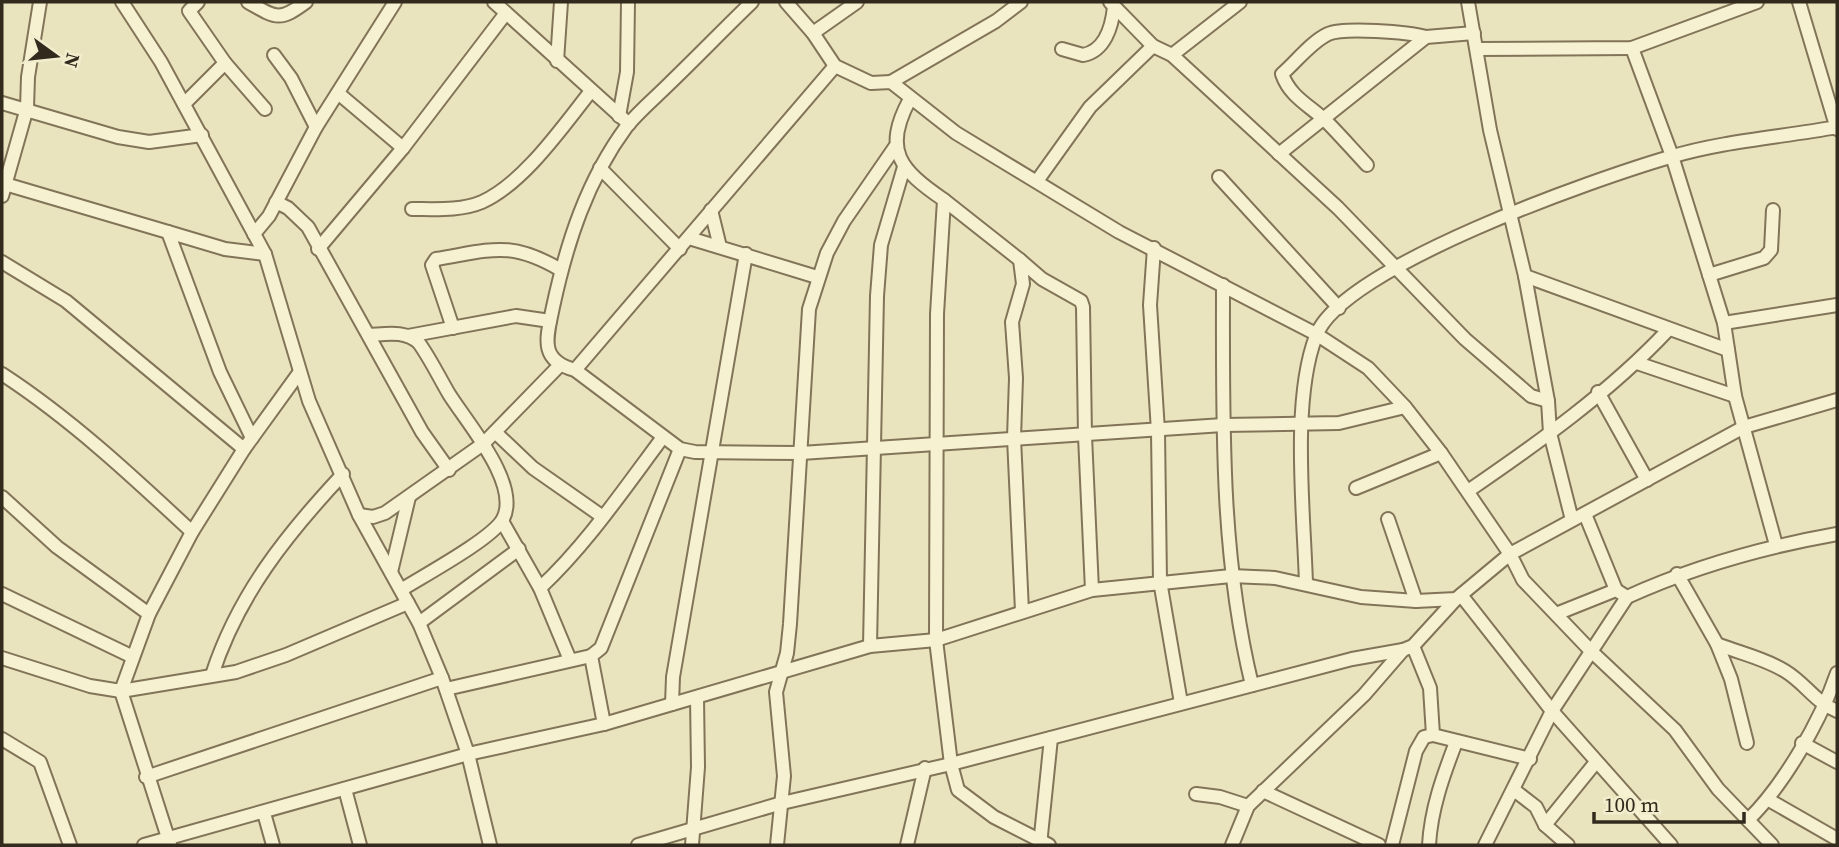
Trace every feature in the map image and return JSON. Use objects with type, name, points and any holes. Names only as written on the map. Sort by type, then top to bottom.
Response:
[{"type":"street","points":[[40,2],[26,108],[3,190],[225,249],[265,254]]},
{"type":"street","points":[[122,2],[202,135],[265,254],[309,401],[359,515],[419,623],[444,683],[468,754],[490,845]]},
{"type":"street","points":[[198,2],[189,11],[225,63],[265,109]]},
{"type":"street","points":[[248,2],[273,16],[283,17],[306,2]]},
{"type":"street","points":[[254,234],[276,202],[316,127],[396,2]]},
{"type":"street","points":[[494,2],[624,120]]},
{"type":"street","points":[[557,61],[561,2]]},
{"type":"street","points":[[624,120],[628,2]]},
{"type":"street","points":[[752,2],[624,120],[578,215],[561,270],[550,321],[550,357],[559,366],[575,370],[680,449],[801,453],[1223,425],[1339,423],[1405,407]]},
{"type":"street","points":[[786,2],[813,33],[835,66],[871,83],[891,82],[996,21],[1021,2]]},
{"type":"street","points":[[813,33],[857,2]]},
{"type":"street","points":[[1172,55],[1240,2]]},
{"type":"street","points":[[1468,2],[1490,130],[1525,276],[1548,401],[1550,433],[1572,520]]},
{"type":"street","points":[[1477,49],[1632,48],[1757,2]]},
{"type":"street","points":[[1306,584],[1302,424],[1305,375],[1316,334],[1339,308],[1394,267],[1511,212],[1672,156],[1837,128],[1799,2]]},
{"type":"street","points":[[1112,4],[1153,46],[1172,55],[1279,154],[1465,339],[1531,396],[1548,401]]},
{"type":"street","points":[[1109,33],[1112,4]]},
{"type":"street","points":[[318,249],[403,148],[506,13]]},
{"type":"street","points":[[1062,49],[1089,54],[1109,33],[1131,24]]},
{"type":"street","points":[[1367,165],[1324,119],[1303,105],[1282,74],[1320,40],[1334,33],[1406,32],[1426,37],[1474,33]]},
{"type":"street","points":[[1279,154],[1426,37]]},
{"type":"street","points":[[1037,181],[1090,107],[1153,46]]},
{"type":"street","points":[[1632,48],[1672,156],[1724,323],[1735,396],[1776,545]]},
{"type":"street","points":[[274,55],[291,78],[316,127]]},
{"type":"street","points":[[184,104],[225,63]]},
{"type":"street","points":[[575,370],[835,66]]},
{"type":"street","points":[[891,82],[956,133],[1119,232],[1316,334],[1368,368],[1405,407],[1441,453],[1510,554],[1523,580],[1591,651],[1675,730],[1718,789],[1772,845]]},
{"type":"street","points":[[412,209],[455,208],[482,202],[528,166],[591,91]]},
{"type":"street","points":[[338,93],[403,148]]},
{"type":"street","points":[[910,99],[894,134],[895,147],[904,167],[923,186],[1042,279],[1081,301],[1092,590]]},
{"type":"street","points":[[2,103],[118,137],[149,142],[202,135]]},
{"type":"street","points":[[777,845],[784,776],[776,692],[787,653],[790,624],[809,309],[817,277],[844,221],[895,147]]},
{"type":"street","points":[[870,646],[881,245],[904,167]]},
{"type":"street","points":[[600,168],[680,249]]},
{"type":"street","points":[[1219,177],[1339,308]]},
{"type":"street","points":[[944,200],[937,314],[939,442],[936,640],[951,764],[958,790],[994,817],[1043,844],[1051,738]]},
{"type":"street","points":[[276,202],[288,208],[308,228],[422,432],[449,470]]},
{"type":"street","points":[[711,210],[720,247]]},
{"type":"street","points":[[1709,275],[1764,258],[1771,250],[1773,210]]},
{"type":"street","points":[[168,232],[220,372],[252,438]]},
{"type":"street","points":[[688,238],[817,277]]},
{"type":"street","points":[[453,328],[434,277],[432,265],[436,259],[510,248],[535,255],[561,270]]},
{"type":"street","points":[[1154,248],[1149,289],[1158,431],[1160,581],[1181,703]]},
{"type":"street","points":[[672,704],[673,677],[709,452],[746,254]]},
{"type":"street","points":[[1020,260],[1023,284],[1012,322],[1016,377],[1014,438],[1021,611]]},
{"type":"street","points":[[2,262],[66,301],[244,449]]},
{"type":"street","points":[[1525,276],[1728,350]]},
{"type":"street","points":[[1223,285],[1223,425],[1231,576],[1252,685]]},
{"type":"street","points":[[1724,323],[1837,305]]},
{"type":"street","points":[[408,336],[516,316],[550,321]]},
{"type":"street","points":[[1468,491],[1550,433],[1637,363],[1668,330]]},
{"type":"street","points":[[369,335],[394,333],[408,336],[419,343],[484,443],[507,501],[502,521],[464,551],[401,590]]},
{"type":"street","points":[[1637,363],[1735,396]]},
{"type":"street","points":[[359,515],[385,513],[449,470],[484,443],[559,366]]},
{"type":"street","points":[[169,842],[121,691],[131,656],[149,614],[192,532],[244,449],[299,373]]},
{"type":"street","points":[[2,374],[111,458],[192,532]]},
{"type":"street","points":[[1598,392],[1647,480]]},
{"type":"street","points":[[1233,844],[1248,806],[1364,695],[1458,597],[1510,554],[1744,427],[1837,400]]},
{"type":"street","points":[[495,432],[533,468],[603,517]]},
{"type":"street","points":[[540,588],[561,569],[663,437]]},
{"type":"street","points":[[146,776],[444,683],[591,656],[601,648],[680,449]]},
{"type":"street","points":[[1356,488],[1441,453]]},
{"type":"street","points":[[212,676],[221,647],[255,579],[304,515],[343,474]]},
{"type":"street","points":[[2,497],[57,547],[149,614]]},
{"type":"street","points":[[391,572],[409,497]]},
{"type":"street","points":[[1585,514],[1616,590],[1627,597]]},
{"type":"street","points":[[1388,519],[1416,601]]},
{"type":"street","points":[[502,521],[540,588],[570,660]]},
{"type":"street","points":[[1485,845],[1552,711],[1627,597],[1677,574],[1776,545],[1837,534]]},
{"type":"street","points":[[419,623],[519,549]]},
{"type":"street","points":[[1677,574],[1717,644],[1731,679],[1747,743]]},
{"type":"street","points":[[144,845],[169,842],[468,754],[604,724],[870,646],[936,640],[1092,590],[1160,581],[1231,576],[1275,578],[1361,597],[1416,601],[1458,597]]},
{"type":"street","points":[[1556,614],[1616,590]]},
{"type":"street","points":[[2,594],[131,656]]},
{"type":"street","points":[[1458,597],[1552,711],[1671,845]]},
{"type":"street","points":[[2,657],[90,685],[121,691],[236,671],[286,655],[408,603]]},
{"type":"street","points":[[1717,644],[1782,669],[1805,685],[1823,706],[1837,711]]},
{"type":"street","points":[[638,845],[782,803],[951,764],[1364,656],[1408,648]]},
{"type":"street","points":[[1408,648],[1430,688],[1433,735]]},
{"type":"street","points":[[591,656],[604,724]]},
{"type":"street","points":[[1748,820],[1769,800],[1823,706],[1837,673]]},
{"type":"street","points":[[692,845],[698,767],[697,698]]},
{"type":"street","points":[[1392,845],[1416,751],[1424,737],[1433,735],[1530,759]]},
{"type":"street","points":[[2,739],[40,762],[70,845]]},
{"type":"street","points":[[1429,845],[1430,822],[1440,783],[1456,742]]},
{"type":"street","points":[[1802,743],[1837,762]]},
{"type":"street","points":[[1545,825],[1596,762]]},
{"type":"street","points":[[907,845],[925,768]]},
{"type":"street","points":[[345,789],[360,845]]},
{"type":"street","points":[[1514,790],[1536,807],[1545,825],[1569,845]]},
{"type":"street","points":[[1263,792],[1379,845]]},
{"type":"street","points":[[1196,794],[1220,797],[1248,806]]},
{"type":"street","points":[[1769,800],[1837,839]]},
{"type":"street","points":[[264,813],[273,845]]}]
